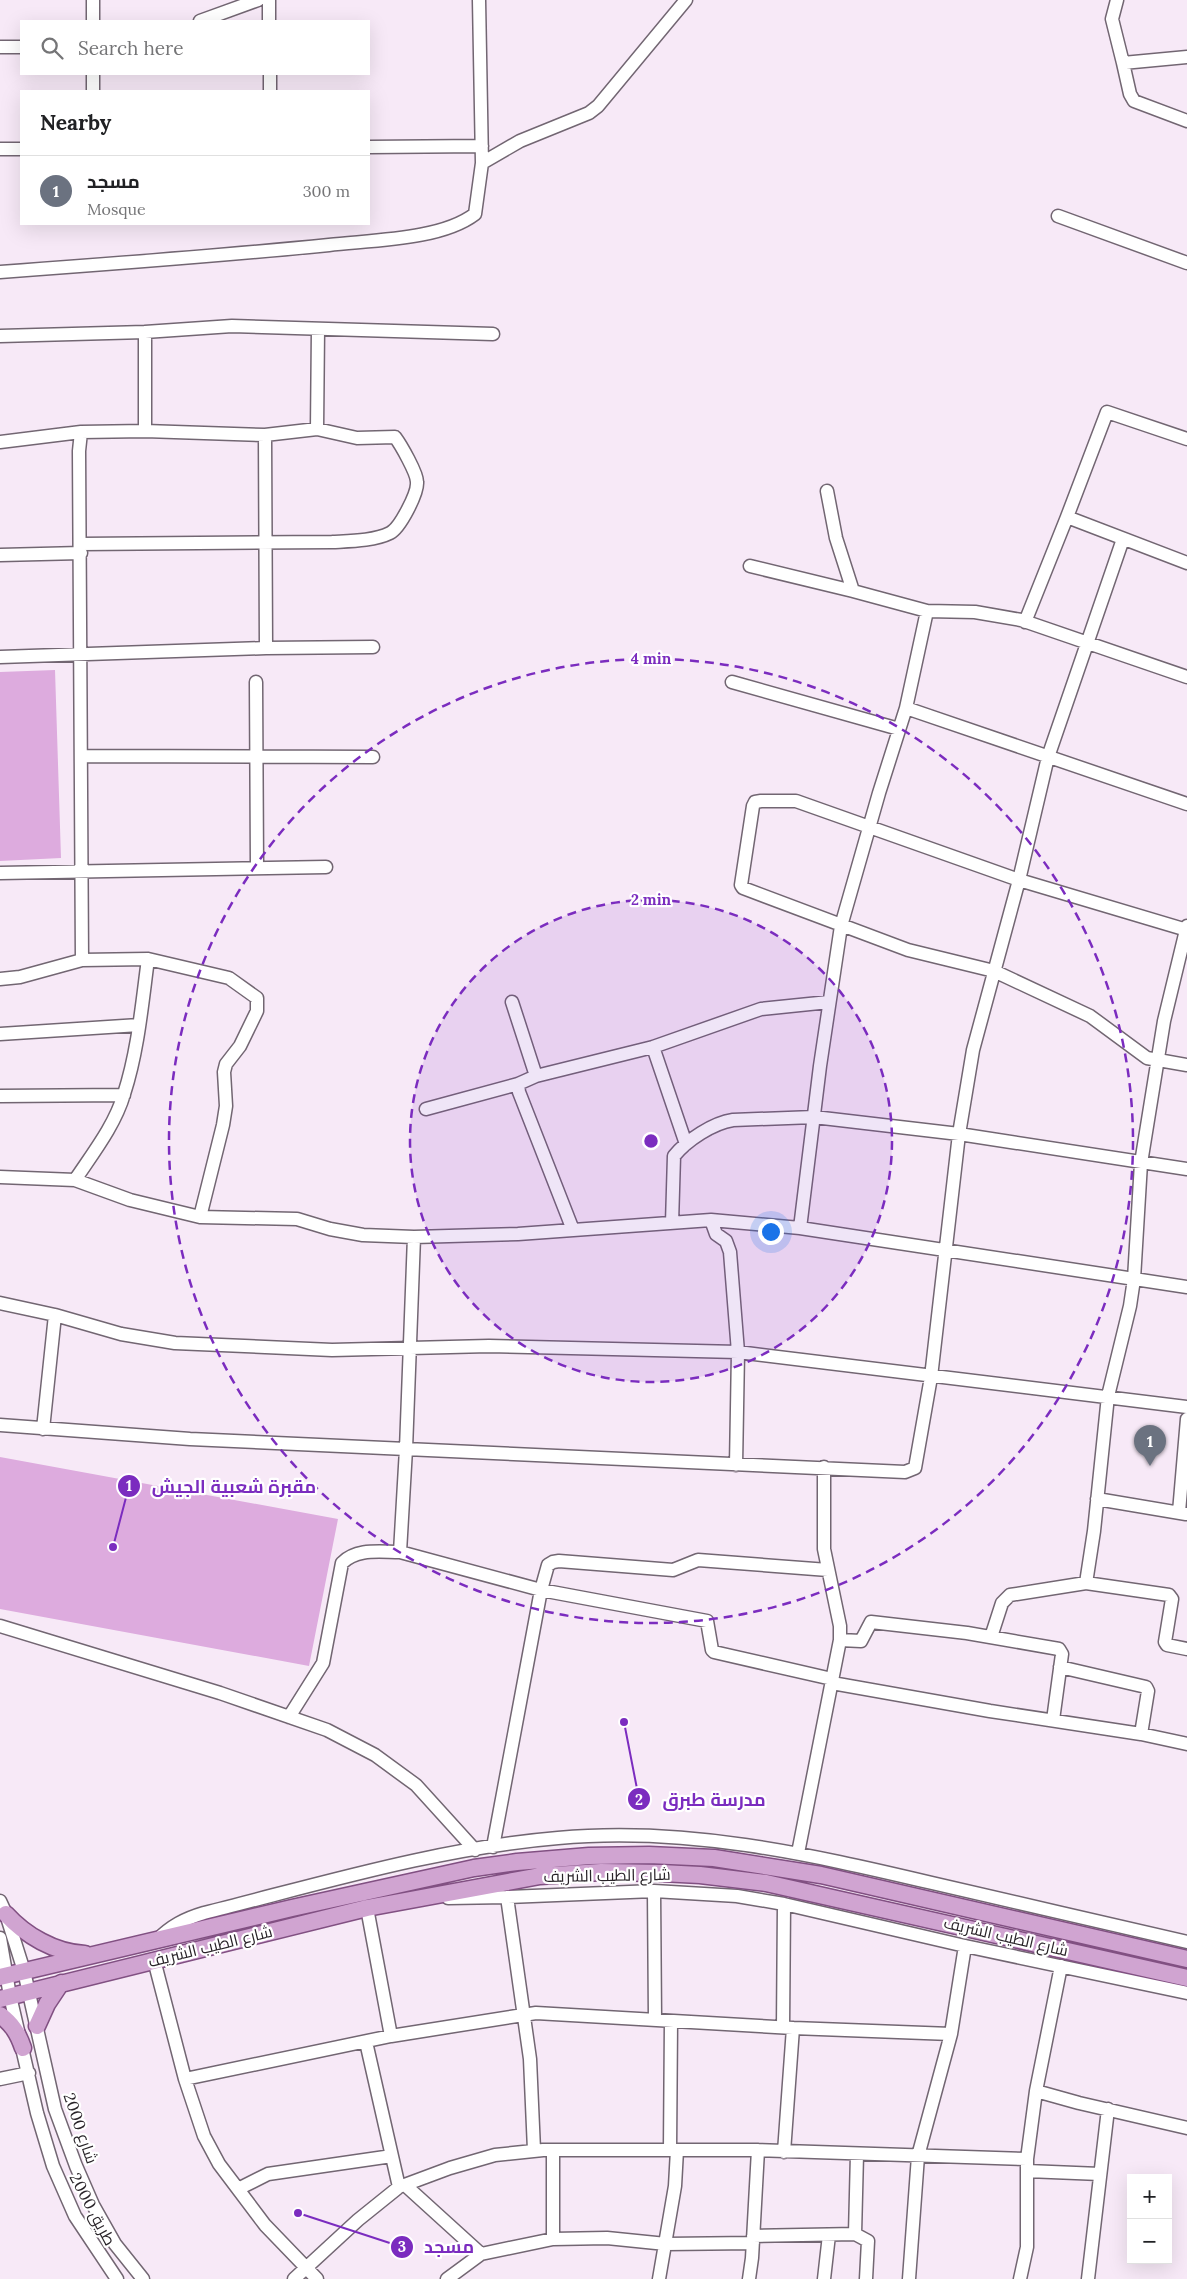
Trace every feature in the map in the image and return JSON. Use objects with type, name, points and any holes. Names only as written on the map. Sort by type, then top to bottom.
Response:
[{"type":"main road","name":"شارع الطيب الشريف","points":[[3,1977],[292,1908],[474,1868],[559,1858],[649,1855],[723,1859],[821,1875],[1187,1959]]},
{"type":"main road","name":"شارع الطيب الشريف","points":[[5,1998],[367,1908],[429,1895],[540,1876],[576,1873],[661,1873],[738,1879],[814,1893],[1187,1978]]},
{"type":"main road","points":[[3,1907],[17,1926],[48,1944],[69,1952],[94,1954]]},
{"type":"main road","points":[[38,2026],[47,2004],[61,1983]]},
{"type":"main road","points":[[0,2014],[10,2023],[18,2035],[23,2048]]},
{"type":"street","points":[[93,0],[93,20]]},
{"type":"street","points":[[203,20],[258,0]]},
{"type":"street","points":[[269,0],[269,20]]},
{"type":"street","points":[[0,272],[243,254],[425,234],[463,223],[475,214],[482,163],[479,0]]},
{"type":"street","points":[[482,163],[520,141],[589,113],[598,106],[686,0]]},
{"type":"street","points":[[1117,0],[1112,19],[1130,94],[1134,100],[1187,121]]},
{"type":"street","points":[[0,47],[20,47]]},
{"type":"street","points":[[1122,64],[1187,57]]},
{"type":"street","points":[[93,75],[93,90]]},
{"type":"street","points":[[270,75],[270,90]]},
{"type":"street","points":[[370,147],[482,146]]},
{"type":"street","points":[[0,149],[20,148]]},
{"type":"street","points":[[1058,216],[1187,263]]},
{"type":"street","points":[[0,336],[145,332],[215,326],[493,334]]},
{"type":"street","points":[[317,429],[318,329]]},
{"type":"street","points":[[145,332],[145,431]]},
{"type":"street","points":[[1025,622],[1107,412],[1187,439]]},
{"type":"street","points":[[0,442],[80,432],[145,431],[265,435],[317,429],[357,438],[394,436],[397,438],[418,484],[402,520],[390,533],[366,539],[332,542],[265,542],[81,548],[0,555]]},
{"type":"street","points":[[80,432],[80,871],[82,960]]},
{"type":"street","points":[[265,435],[266,648]]},
{"type":"street","points":[[827,491],[836,538],[853,591]]},
{"type":"street","points":[[1067,517],[1187,563]]},
{"type":"street","points":[[0,1425],[190,1439],[905,1472],[914,1468],[931,1377],[959,1134],[973,1050],[1019,880],[1031,822],[1048,757],[1123,539]]},
{"type":"street","points":[[750,566],[853,591],[927,612],[987,614],[1025,622],[1187,677]]},
{"type":"street","points":[[800,1228],[829,1002],[841,926],[906,708],[927,612]]},
{"type":"street","points":[[0,657],[266,648],[372,647]]},
{"type":"street","points":[[256,682],[257,868]]},
{"type":"street","points":[[732,682],[899,729]]},
{"type":"street","points":[[906,708],[1187,804]]},
{"type":"street","points":[[81,756],[373,757]]},
{"type":"street","points":[[1086,1583],[1098,1499],[1108,1396],[1130,1306],[1134,1279],[1141,1163],[1158,1060],[1164,1021],[1187,928],[1019,880],[792,800],[755,802],[742,886],[841,926],[917,953],[994,971],[1081,1011],[1139,1053],[1158,1060],[1187,1065]]},
{"type":"street","points":[[0,873],[326,867]]},
{"type":"street","points":[[75,1180],[109,1129],[124,1095],[139,1025],[148,959]]},
{"type":"street","points":[[0,979],[20,977],[82,960],[148,959],[229,978],[257,998],[257,1011],[240,1046],[226,1064],[224,1072],[225,1116],[200,1217]]},
{"type":"street","points":[[512,1002],[536,1076]]},
{"type":"street","points":[[426,1109],[518,1084],[536,1076],[653,1047],[761,1009],[829,1002]]},
{"type":"street","points":[[0,1034],[139,1025]]},
{"type":"street","points":[[653,1047],[686,1144]]},
{"type":"street","points":[[518,1084],[519,1092],[573,1230]]},
{"type":"street","points":[[0,1096],[124,1095]]},
{"type":"street","points":[[672,1223],[674,1158],[686,1144],[727,1121],[814,1117],[959,1134],[1187,1169]]},
{"type":"street","points":[[0,1177],[75,1180],[130,1200],[200,1217],[297,1218],[330,1229],[363,1235],[414,1237],[573,1230],[711,1220],[800,1228],[1187,1288]]},
{"type":"street","points":[[711,1220],[716,1234],[726,1241],[730,1252],[738,1352],[736,1464]]},
{"type":"street","points":[[400,1552],[414,1237]]},
{"type":"street","points":[[0,1303],[55,1315],[121,1334],[175,1343],[332,1350],[410,1347],[498,1347],[738,1352],[1187,1407]]},
{"type":"street","points":[[43,1429],[55,1315]]},
{"type":"street","points":[[1098,1499],[1183,1513],[1187,1419]]},
{"type":"street","points":[[798,1853],[840,1640],[840,1626],[824,1549],[824,1467]]},
{"type":"street","points":[[289,1717],[322,1663],[342,1563],[349,1556],[358,1552],[400,1552],[541,1590],[707,1621],[712,1650],[714,1652],[832,1681],[990,1711],[1141,1734],[1187,1744]]},
{"type":"street","points":[[492,1847],[541,1590],[548,1565],[553,1562],[673,1570],[698,1560],[828,1570]]},
{"type":"street","points":[[991,1637],[1002,1603],[1010,1595],[1086,1583],[1171,1596],[1165,1642],[1167,1645],[1187,1649]]},
{"type":"street","points":[[840,1640],[861,1641],[871,1622],[991,1637],[1059,1649],[1062,1654],[1053,1720]]},
{"type":"street","points":[[0,1626],[220,1693],[327,1730],[375,1755],[416,1785],[475,1850]]},
{"type":"street","points":[[1060,1667],[1146,1687],[1148,1691],[1141,1734]]},
{"type":"street","points":[[156,1941],[171,1926],[186,1918],[400,1864],[492,1847],[558,1838],[649,1836],[716,1840],[798,1853],[1187,1942]]},
{"type":"street","points":[[654,1891],[655,2020]]},
{"type":"street","points":[[429,1895],[450,1898],[507,1898],[654,1891],[737,1896],[784,1904],[965,1946],[1187,1993]]},
{"type":"street","points":[[507,1898],[530,2059],[534,2150]]},
{"type":"street","points":[[784,1904],[788,2028],[784,2152]]},
{"type":"street","name":"شارع 2000","points":[[3,1907],[24,1971],[38,2026],[55,2109],[76,2166],[93,2205],[115,2244],[143,2279]]},
{"type":"street","points":[[367,1908],[391,2036]]},
{"type":"street","name":"طريق 2000","points":[[0,1938],[5,1998],[23,2048],[37,2113],[53,2166],[75,2216],[117,2279]]},
{"type":"street","points":[[909,2279],[918,2156],[951,2034],[965,1946]]},
{"type":"street","points":[[154,1960],[186,2079],[204,2136],[219,2164],[265,2225],[317,2279]]},
{"type":"street","points":[[1020,2279],[1027,2247],[1027,2165],[1036,2091],[1061,1966]]},
{"type":"street","points":[[186,2079],[391,2036],[523,2014],[547,2013],[788,2028],[951,2034]]},
{"type":"street","points":[[659,2279],[675,2186],[671,2021]]},
{"type":"street","points":[[366,2042],[392,2156],[402,2186],[481,2254]]},
{"type":"street","points":[[0,2079],[29,2073]]},
{"type":"street","points":[[1036,2091],[1187,2128]]},
{"type":"street","points":[[1088,2279],[1108,2109]]},
{"type":"street","points":[[294,2279],[358,2220],[402,2186],[450,2168],[484,2158],[534,2150],[758,2150],[918,2156],[1027,2165],[1100,2174]]},
{"type":"street","points":[[552,2239],[553,2150]]},
{"type":"street","points":[[749,2279],[758,2150]]},
{"type":"street","points":[[855,2234],[857,2154]]},
{"type":"street","points":[[238,2189],[268,2174],[392,2156]]},
{"type":"street","points":[[447,2279],[481,2254],[552,2239],[607,2238],[666,2244],[855,2234],[868,2241],[866,2279]]},
{"type":"street","points":[[824,2279],[829,2235]]},
{"type":"shaded area","points":[[55,670],[61,858],[0,861],[0,672]]},
{"type":"shaded area","points":[[0,1457],[338,1519],[309,1666],[0,1609]]},
{"type":"place","name":"مسجد","points":[[1150,1466]]},
{"type":"place","name":"مقبرة شعبية الجيش","points":[[113,1547]]},
{"type":"place","name":"مدرسة طبرق","points":[[624,1722]]},
{"type":"place","name":"مسجد","points":[[298,2213]]}]
